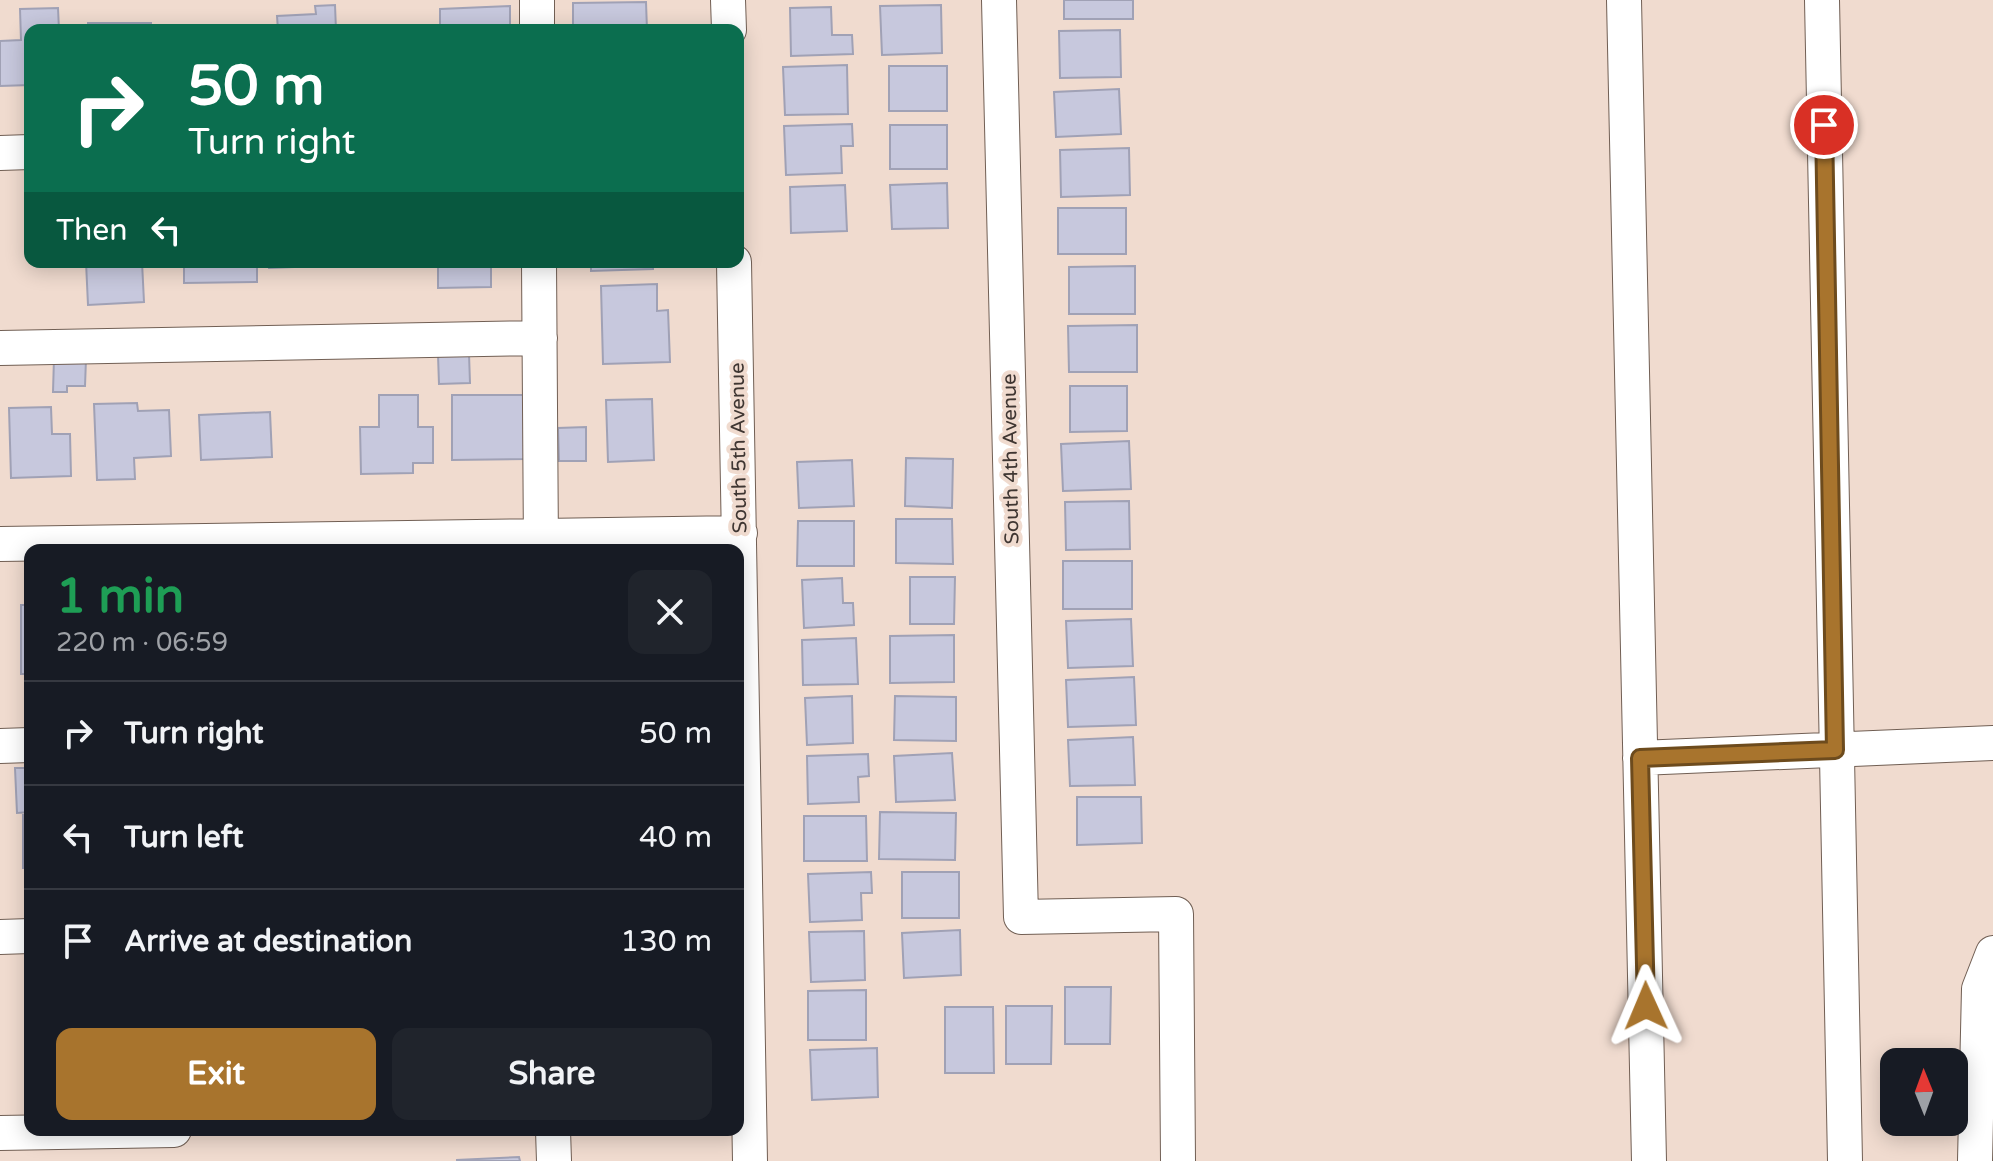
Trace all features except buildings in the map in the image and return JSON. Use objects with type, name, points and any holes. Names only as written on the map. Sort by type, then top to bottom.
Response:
[{"type":"street","points":[[537,0],[537,24]]},
{"type":"street","points":[[728,0],[729,24]]},
{"type":"street","name":"South 4th Avenue","points":[[999,0],[1021,917],[1176,914],[1178,1161]]},
{"type":"street","points":[[1624,0],[1649,1161]]},
{"type":"street","points":[[1822,0],[1845,1161]]},
{"type":"street","points":[[0,153],[24,152]]},
{"type":"street","points":[[539,268],[541,543]]},
{"type":"street","name":"South 5th Avenue","points":[[734,268],[740,544]]},
{"type":"street","points":[[0,348],[540,338]]},
{"type":"street","points":[[0,544],[541,543],[740,533]]},
{"type":"street","points":[[1640,758],[1993,743]]},
{"type":"street","points":[[0,746],[24,745]]},
{"type":"street","points":[[0,937],[24,936]]},
{"type":"street","points":[[1975,1161],[1979,989],[1993,953]]},
{"type":"street","name":"South 5th Avenue","points":[[744,982],[750,1161]]},
{"type":"street","points":[[0,1133],[24,1133]]},
{"type":"street","points":[[553,1136],[554,1161]]},
{"type":"route","points":[[1646,1006],[1640,758],[1835,750],[1824,125]]}]
